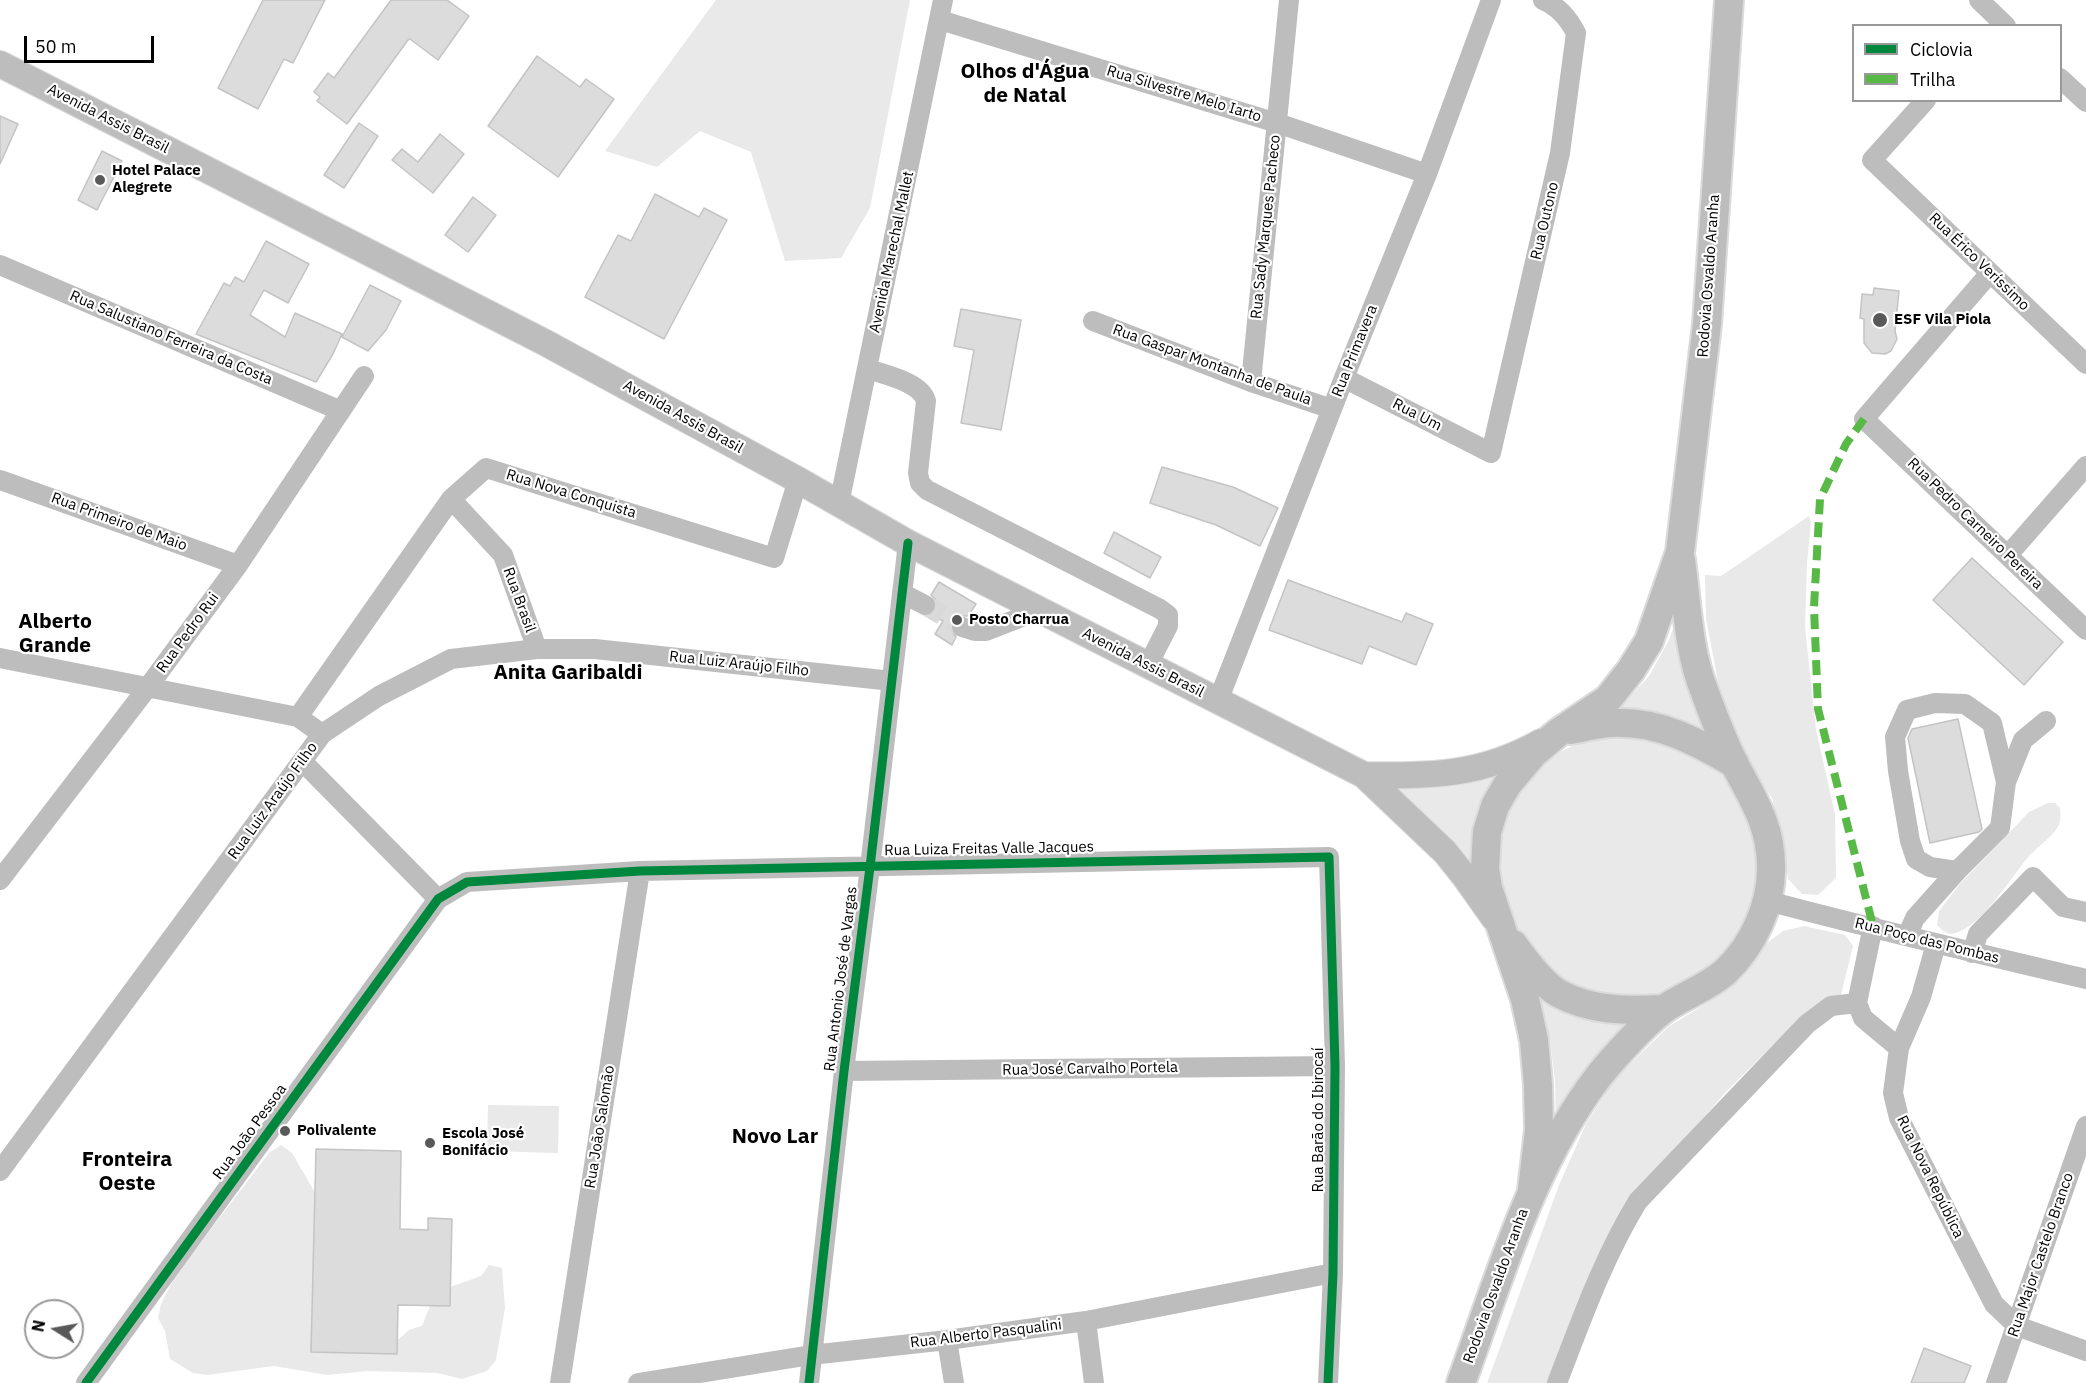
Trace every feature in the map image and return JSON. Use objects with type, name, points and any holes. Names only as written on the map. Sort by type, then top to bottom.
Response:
[{"type":"highway","name":"Rodovia Osvaldo Aranha","points":[[1680,552],[1707,324],[1729,0]]},
{"type":"highway","points":[[1532,1190],[1539,1130],[1534,1040],[1525,999],[1488,888],[1485,869],[1487,832],[1495,806],[1507,785],[1534,753],[1559,732],[1608,699],[1631,670],[1649,641],[1680,552]]},
{"type":"highway","points":[[1532,1190],[1573,1113],[1599,1075],[1664,1009],[1694,993],[1725,972],[1749,945],[1768,901],[1771,866],[1767,829],[1735,764],[1703,688],[1692,643],[1680,552]]},
{"type":"highway","points":[[1559,732],[1611,723],[1646,724],[1672,731],[1735,764]]},
{"type":"highway","points":[[1501,928],[1527,963],[1556,992],[1603,1008],[1664,1009]]},
{"type":"highway","name":"Rodovia Osvaldo Aranha","points":[[1461,1383],[1532,1190]]},
{"type":"main road","name":"Avenida Assis Brasil","points":[[0,64],[544,342],[798,480],[908,543],[1364,775],[1445,852],[1501,928]]},
{"type":"main road","name":"Avenida Assis Brasil","points":[[1364,775],[1414,776],[1486,767],[1518,755],[1559,732]]},
{"type":"street","name":"Rua Sady Marques Pacheco","points":[[1251,382],[1289,0]]},
{"type":"street","name":"Rua Primavera","points":[[1218,701],[1344,378],[1427,174],[1491,0]]},
{"type":"street","name":"Rua Outono","points":[[1491,453],[1560,153],[1576,33],[1568,18],[1551,3],[1543,0]]},
{"type":"street","points":[[1979,0],[1999,23]]},
{"type":"street","name":"Rua Silvestre Melo Iarto","points":[[941,10],[1427,174]]},
{"type":"street","name":"Avenida Marechal Mallet","points":[[839,504],[941,10]]},
{"type":"street","points":[[2062,79],[2086,102]]},
{"type":"street","name":"Rua Érico Veríssimo","points":[[1924,102],[1872,160],[2086,364]]},
{"type":"street","name":"Rua Salustiano Ferreira da Costa","points":[[0,265],[341,411]]},
{"type":"street","name":"Rua Pedro Carneiro Pereira","points":[[1989,273],[1864,419],[2086,630]]},
{"type":"street","name":"Rua Gaspar Montanha de Paula","points":[[1093,321],[1251,382],[1332,409]]},
{"type":"street","points":[[868,369],[917,387],[924,394],[926,401],[918,473],[920,483],[927,490],[1168,615],[1168,626],[1148,665]]},
{"type":"street","name":"Rua Pedro Rui","points":[[0,880],[238,565],[364,376]]},
{"type":"street","name":"Rua Um","points":[[1344,378],[1491,453]]},
{"type":"street","points":[[2008,555],[2086,466]]},
{"type":"street","name":"Rua Nova Conquista","points":[[298,717],[451,500],[486,468],[774,558],[798,480]]},
{"type":"street","name":"Rua Primeiro de Maio","points":[[0,480],[238,565]]},
{"type":"street","name":"Rua Brasil","points":[[451,500],[503,555],[537,649]]},
{"type":"street","name":"Rua Antonio José de Vargas","points":[[809,1383],[908,543]]},
{"type":"street","points":[[902,593],[925,605]]},
{"type":"street","points":[[962,627],[975,631],[986,631],[1040,610]]},
{"type":"street","name":"Rua Luiz Araújo Filho","points":[[0,1172],[322,735],[379,696],[451,659],[537,649],[641,654],[892,681]]},
{"type":"street","points":[[0,657],[298,717],[322,735]]},
{"type":"street","points":[[1957,871],[1930,867],[1916,859],[1910,841],[1894,737],[1907,710],[1935,703],[1965,704],[1992,723],[2009,742],[2023,740]]},
{"type":"street","points":[[1907,936],[1915,918],[2000,828],[2006,782],[2023,740],[2046,721]]},
{"type":"street","points":[[1992,723],[2006,782]]},
{"type":"street","points":[[302,761],[438,899]]},
{"type":"street","name":"Rua Luiza Freitas Valle Jacques","points":[[438,899],[467,882],[640,871],[1329,858]]},
{"type":"street","name":"Rua Barão do Ibirocaí","points":[[1328,1383],[1333,1273],[1335,1066],[1329,858]]},
{"type":"street","points":[[1929,902],[1930,867]]},
{"type":"street","name":"Rua João Salomão","points":[[560,1383],[640,871]]},
{"type":"street","points":[[1972,953],[1978,934],[2033,877],[2062,907],[2086,912]]},
{"type":"street","name":"Rua João Pessoa","points":[[86,1383],[438,899]]},
{"type":"street","name":"Rua Poço das Pombas","points":[[1768,901],[1972,953],[2086,979]]},
{"type":"street","points":[[1872,926],[1857,1003],[1863,1018],[1899,1048]]},
{"type":"street","name":"Rua Nova República","points":[[1936,944],[1921,997],[1899,1048],[1893,1093],[1899,1118],[1994,1304],[2017,1326],[2086,1351]]},
{"type":"street","points":[[1557,1383],[1603,1265],[1622,1226],[1638,1201],[1807,1024],[1831,1006],[1857,1003]]},
{"type":"street","name":"Rua José Carvalho Portela","points":[[844,1071],[1335,1066]]},
{"type":"street","name":"Rua Major Castelo Branco","points":[[1996,1383],[2086,1126]]},
{"type":"street","name":"Rua Alberto Pasqualini","points":[[638,1383],[811,1355],[1086,1322],[1333,1273]]},
{"type":"street","points":[[1086,1322],[1094,1383]]},
{"type":"street","points":[[947,1340],[954,1383]]},
{"type":"shaded area","points":[[716,0],[910,0],[870,208],[841,258],[785,261],[751,152],[700,131],[657,167],[605,151]]},
{"type":"shaded area","points":[[1809,516],[1811,522],[1805,627],[1816,730],[1835,814],[1836,878],[1818,895],[1802,894],[1788,879],[1772,798],[1745,761],[1718,682],[1706,618],[1705,575],[1721,576]]},
{"type":"shaded area","points":[[1681,607],[1709,737],[1614,714],[1649,676],[1669,640]]},
{"type":"shaded area","points":[[1627,734],[1653,737],[1678,744],[1711,764],[1729,782],[1749,815],[1756,840],[1759,866],[1756,892],[1749,917],[1729,950],[1711,968],[1678,988],[1653,995],[1627,998],[1601,995],[1576,988],[1543,968],[1525,950],[1505,917],[1498,892],[1495,866],[1498,840],[1505,815],[1525,782],[1543,764],[1576,744],[1601,737]]},
{"type":"shaded area","points":[[1503,776],[1471,871],[1382,783],[1431,786],[1462,784]]},
{"type":"shaded area","points":[[2048,803],[2055,803],[2060,808],[2060,822],[2054,832],[2029,856],[1995,901],[1974,923],[1952,934],[1942,930],[1937,925],[1939,911],[1959,885],[2029,812]]},
{"type":"shaded area","points":[[1804,926],[1845,935],[1853,946],[1841,995],[1798,1020],[1725,1093],[1637,1195],[1595,1261],[1549,1383],[1487,1383],[1559,1185],[1586,1124],[1615,1079],[1668,1027],[1720,995],[1759,949],[1783,931]]},
{"type":"shaded area","points":[[1537,993],[1565,1012],[1577,1017],[1603,1021],[1639,1021],[1556,1129],[1555,1082],[1550,1039]]},
{"type":"shaded area","points":[[488,1105],[559,1106],[558,1153],[487,1151]]},
{"type":"shaded area","points":[[281,1145],[292,1153],[320,1201],[354,1346],[365,1354],[388,1349],[409,1330],[422,1326],[432,1301],[442,1290],[481,1276],[489,1265],[502,1268],[505,1308],[496,1360],[487,1371],[462,1379],[437,1373],[368,1371],[327,1375],[274,1366],[207,1375],[193,1373],[170,1359],[165,1331],[158,1318],[161,1304],[175,1276],[269,1153]]},
{"type":"building","points":[[263,0],[325,0],[293,63],[284,59],[258,109],[218,88]]},
{"type":"building","points":[[391,0],[447,0],[469,16],[438,60],[410,39],[408,40],[347,124],[317,101],[320,97],[314,92],[328,73],[334,78]]},
{"type":"building","points":[[537,56],[580,87],[586,79],[614,99],[558,177],[488,126]]},
{"type":"building","points":[[0,116],[18,124],[0,164]]},
{"type":"building","points":[[359,123],[378,136],[344,188],[324,175]]},
{"type":"building","points":[[440,134],[464,154],[433,193],[392,160],[402,149],[418,162]]},
{"type":"building","name":"Hotel Palace Alegrete","points":[[102,151],[122,161],[97,210],[78,200]]},
{"type":"building","points":[[655,194],[699,217],[704,208],[727,220],[664,339],[585,297],[618,235],[631,241]]},
{"type":"building","points":[[473,197],[496,215],[468,252],[445,235]]},
{"type":"building","points":[[266,241],[309,264],[288,303],[264,290],[250,315],[285,337],[295,313],[342,334],[316,382],[196,334],[224,283],[230,286],[235,277],[244,282]]},
{"type":"building","points":[[370,285],[401,301],[386,330],[368,351],[342,337]]},
{"type":"building","name":"ESF Vila Piola","points":[[1874,288],[1899,291],[1895,331],[1897,339],[1891,351],[1885,354],[1872,353],[1864,343],[1864,319],[1860,318],[1862,294],[1873,295]]},
{"type":"building","points":[[961,309],[1021,320],[1001,430],[961,423],[974,350],[954,346]]},
{"type":"building","points":[[1162,467],[1233,487],[1278,508],[1260,546],[1216,525],[1150,503]]},
{"type":"building","points":[[1114,532],[1161,557],[1150,578],[1104,553]]},
{"type":"building","points":[[1972,558],[2063,642],[2024,685],[1933,600]]},
{"type":"building","points":[[1288,580],[1402,622],[1406,613],[1433,624],[1416,665],[1369,646],[1362,664],[1269,630]]},
{"type":"building","points":[[939,582],[976,604],[968,616],[959,616],[951,623],[951,630],[956,637],[952,645],[935,634],[943,621],[932,615],[937,605],[931,595]]},
{"type":"building","points":[[1958,719],[1982,829],[1979,832],[1930,843],[1908,738],[1912,729]]},
{"type":"building","points":[[316,1149],[401,1151],[400,1229],[428,1230],[428,1218],[452,1219],[450,1306],[398,1305],[397,1354],[311,1352]]},
{"type":"building","points":[[1924,1348],[1971,1366],[1964,1383],[1911,1383]]},
{"type":"tunnel","points":[[925,605],[962,627]]},
{"type":"marked path","points":[[1864,419],[1846,444],[1820,499],[1814,607],[1818,709],[1873,926]]},
{"type":"cycle path","points":[[809,1383],[908,543]]},
{"type":"cycle path","points":[[86,1383],[438,899],[467,882],[640,871],[1329,857],[1335,1066],[1333,1273],[1328,1383]]},
{"type":"place","name":"Hotel Palace Alegrete","points":[[100,180]]},
{"type":"place","name":"ESF Vila Piola","points":[[1880,320]]},
{"type":"place","name":"Posto Charrua","points":[[957,620]]},
{"type":"place","name":"Polivalente","points":[[285,1131]]},
{"type":"place","name":"Escola José Bonifácio","points":[[430,1143]]},
{"type":"district","name":"Olhos d'Água de Natal","points":[[1025,84]]},
{"type":"district","name":"Alberto Grande","points":[[55,634]]},
{"type":"district","name":"Anita Garibaldi","points":[[568,673]]},
{"type":"district","name":"Novo Lar","points":[[775,1137]]},
{"type":"district","name":"Fronteira Oeste","points":[[127,1172]]}]
